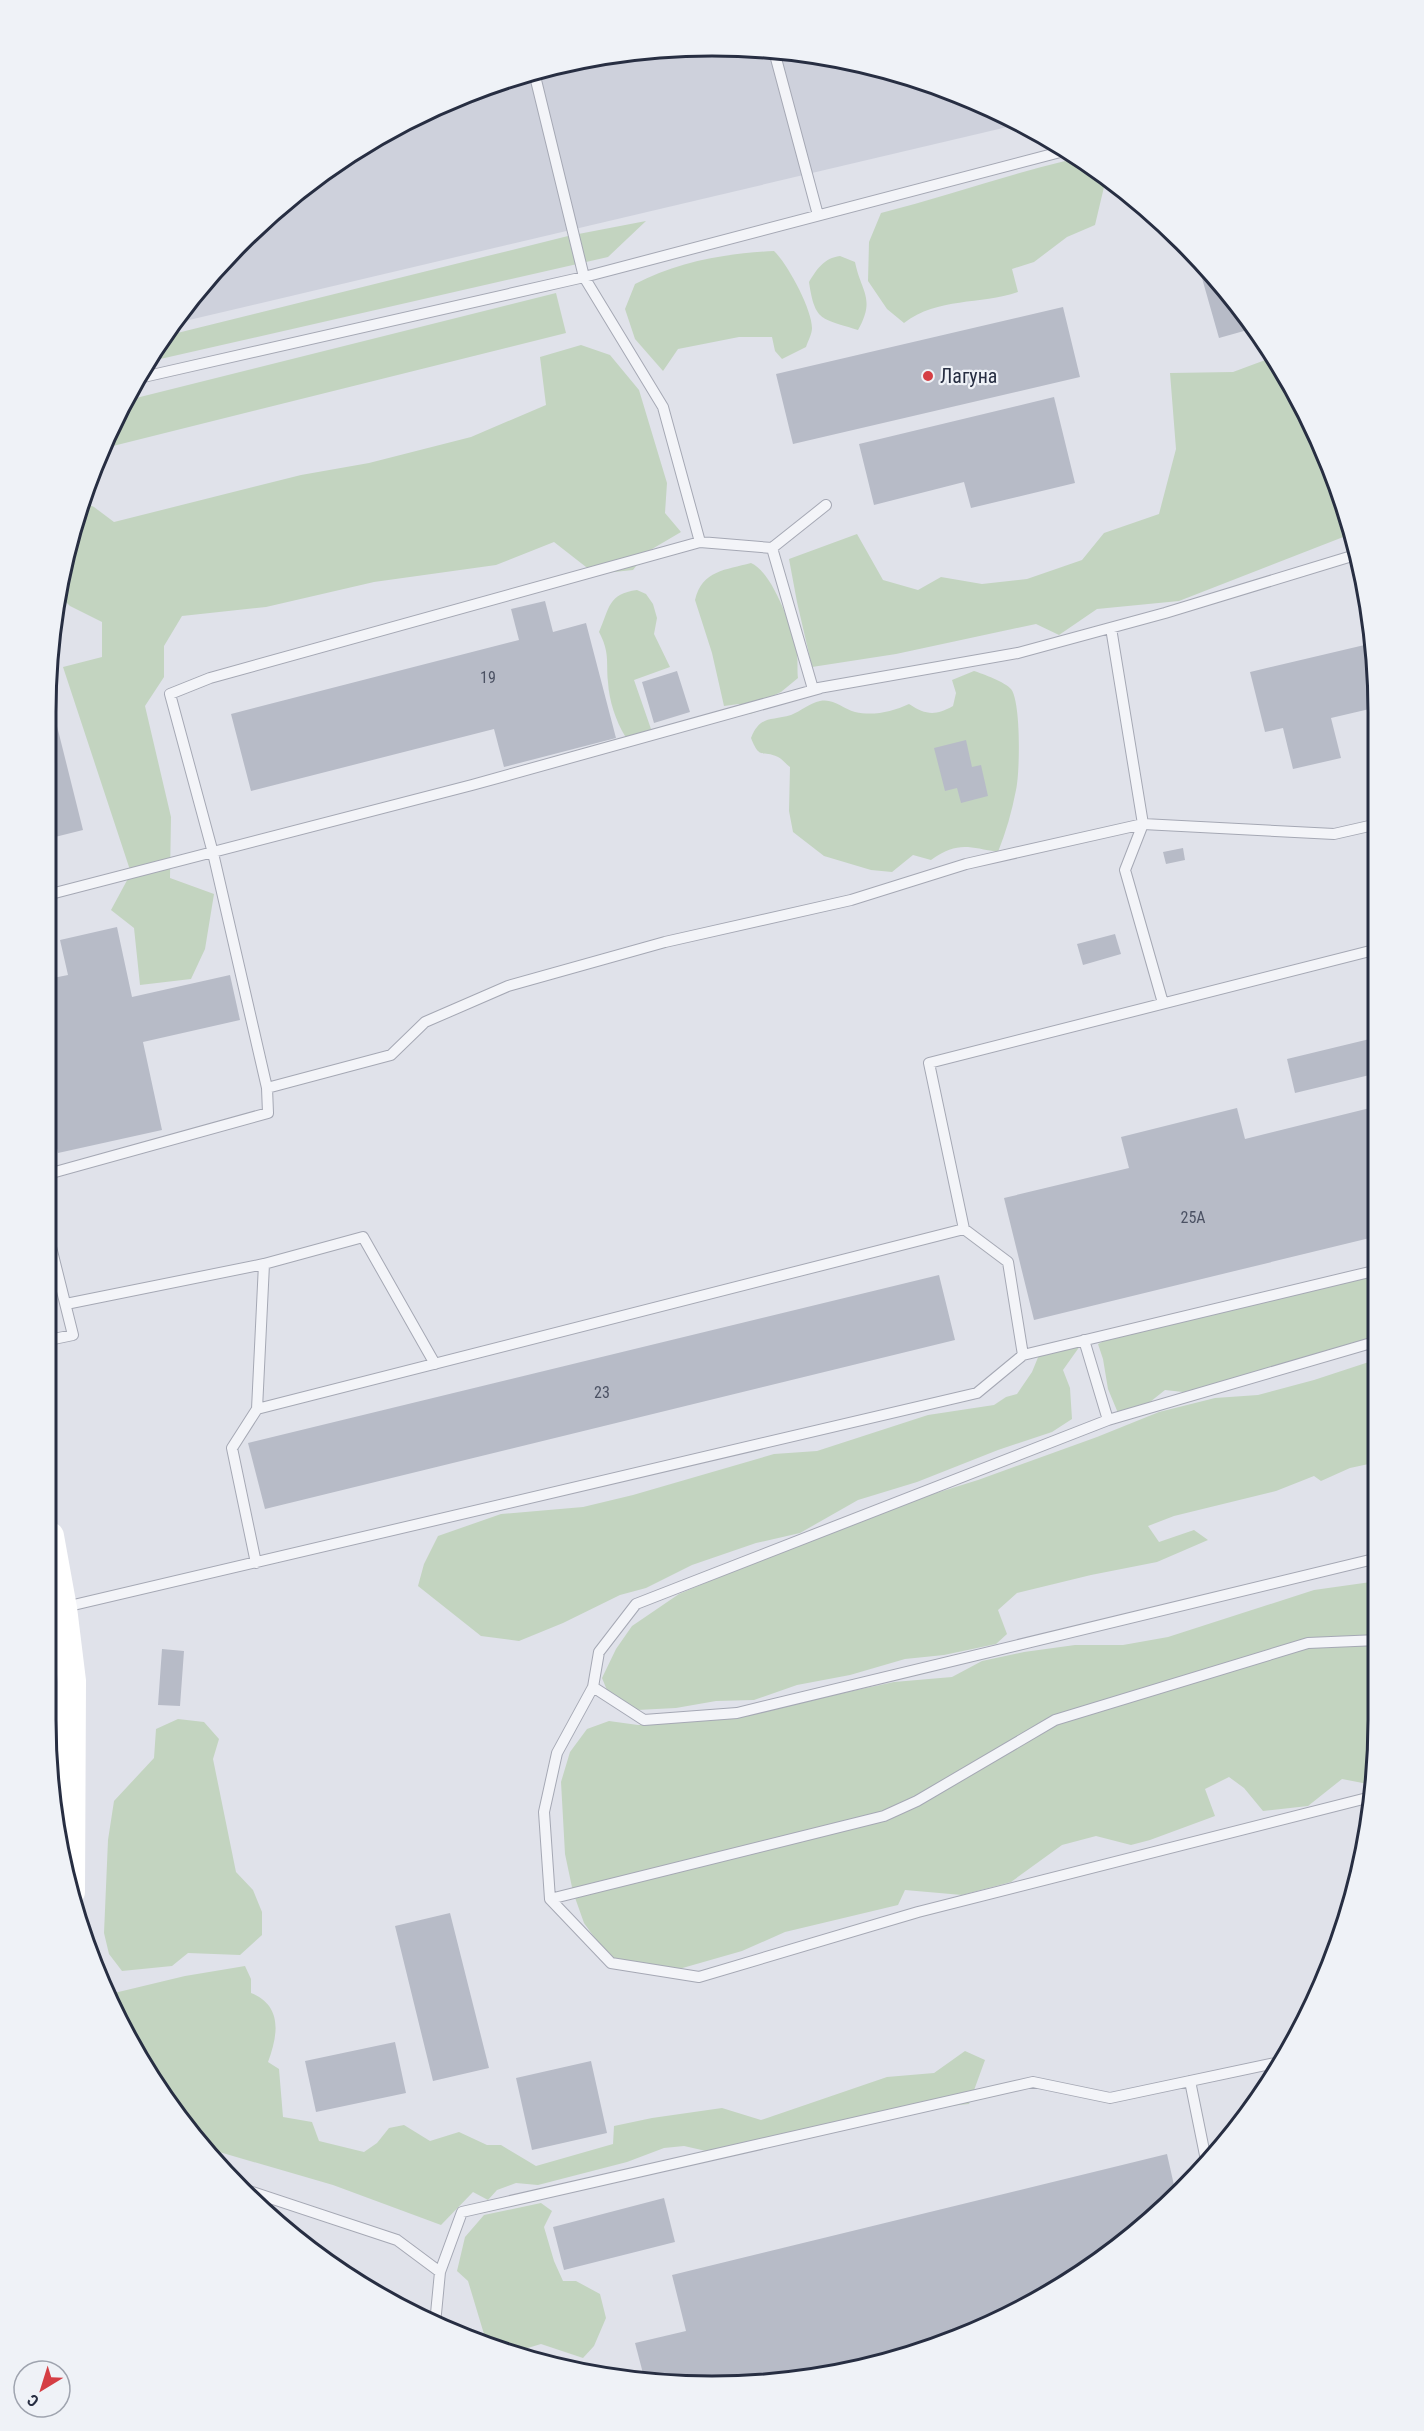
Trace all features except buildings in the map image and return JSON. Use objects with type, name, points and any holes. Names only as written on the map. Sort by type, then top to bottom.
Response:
[{"type":"street","points":[[56,1585],[63,1608],[72,1681],[71,1860]]},
{"type":"lane","points":[[776,59],[818,215]]},
{"type":"lane","points":[[536,80],[584,277],[663,407],[700,542]]},
{"type":"lane","points":[[148,376],[584,277],[1056,153]]},
{"type":"lane","points":[[56,1172],[268,1113],[267,1088],[213,853],[170,694],[210,678],[700,542],[772,548],[826,505]]},
{"type":"lane","points":[[772,548],[813,689],[1018,653],[1111,628],[1350,557]]},
{"type":"lane","points":[[1111,628],[1143,824],[1125,870],[1163,1003]]},
{"type":"lane","points":[[56,893],[472,785],[821,688]]},
{"type":"lane","points":[[267,1088],[391,1055],[425,1022],[508,986],[664,942],[851,900],[966,864],[1143,824],[1334,834],[1368,826]]},
{"type":"lane","points":[[1023,1355],[1008,1262],[964,1229],[929,1063],[1368,952]]},
{"type":"lane","points":[[257,1409],[964,1229]]},
{"type":"lane","points":[[66,1304],[264,1264],[363,1237],[435,1364]]},
{"type":"lane","points":[[256,1563],[232,1448],[257,1409],[264,1264]]},
{"type":"lane","points":[[56,1266],[73,1335],[56,1339]]},
{"type":"lane","points":[[63,1608],[977,1393],[1023,1355],[1368,1272]]},
{"type":"lane","points":[[1084,1340],[1108,1420]]},
{"type":"lane","points":[[1364,1799],[918,1912],[699,1977],[611,1963],[550,1899],[544,1812],[557,1753],[593,1687],[599,1652],[636,1604],[1108,1420],[1368,1344]]},
{"type":"lane","points":[[593,1687],[644,1720],[737,1713],[1368,1560]]},
{"type":"lane","points":[[550,1899],[884,1816],[917,1801],[1055,1720],[1308,1643],[1368,1640]]},
{"type":"lane","points":[[436,2314],[440,2272],[462,2212],[1033,2082],[1110,2097],[1270,2064]]},
{"type":"lane","points":[[1190,2081],[1205,2153]]},
{"type":"lane","points":[[260,2195],[397,2240],[440,2272]]},
{"type":"shaded area","points":[[669,57],[755,57],[798,61],[840,68],[923,90],[963,105],[1009,127],[185,321],[218,279],[279,218],[347,166],[384,143],[461,105],[501,90],[584,68]]},
{"type":"green space","points":[[1065,161],[1077,166],[1104,187],[1095,225],[1067,237],[1034,262],[1012,269],[1018,292],[945,305],[917,315],[904,323],[887,309],[868,281],[869,242],[881,213]]},
{"type":"green space","points":[[646,221],[608,257],[158,359],[176,333],[568,236]]},
{"type":"green space","points":[[774,251],[792,276],[808,310],[812,328],[806,347],[782,359],[775,351],[772,337],[739,337],[678,349],[663,371],[635,339],[625,309],[635,284],[685,264],[738,254]]},
{"type":"green space","points":[[840,256],[855,262],[866,295],[866,310],[858,330],[822,317],[811,295],[809,282],[815,273],[825,262]]},
{"type":"green space","points":[[556,293],[566,333],[112,446],[136,398]]},
{"type":"green space","points":[[581,345],[610,355],[639,390],[667,483],[665,513],[681,532],[647,552],[633,570],[595,574],[554,542],[496,565],[374,582],[266,607],[182,616],[164,646],[164,677],[145,706],[171,817],[170,878],[214,894],[205,949],[191,979],[140,985],[134,928],[111,910],[131,873],[63,667],[102,657],[102,622],[70,606],[65,601],[89,504],[114,522],[301,475],[369,463],[471,437],[546,405],[540,357]]},
{"type":"green space","points":[[1266,360],[1301,422],[1319,461],[1344,537],[1179,601],[1097,609],[1059,635],[1036,624],[896,654],[812,667],[789,559],[857,534],[883,580],[918,590],[941,577],[982,584],[1027,579],[1082,560],[1104,533],[1159,514],[1176,449],[1170,373],[1233,372]]},
{"type":"green space","points":[[751,563],[767,578],[787,618],[795,644],[798,678],[781,692],[766,699],[759,711],[750,714],[739,704],[724,706],[712,653],[695,600],[698,590],[709,577],[724,570]]},
{"type":"green space","points":[[637,590],[646,594],[653,604],[657,618],[654,634],[670,667],[634,680],[651,729],[638,740],[625,736],[616,717],[611,703],[606,652],[599,632],[615,598]]},
{"type":"green space","points":[[974,671],[1008,686],[1017,707],[1019,754],[1017,781],[1011,814],[998,852],[963,847],[949,850],[931,860],[913,855],[892,872],[871,870],[824,856],[793,832],[789,811],[790,767],[778,757],[759,752],[751,738],[762,722],[791,715],[813,703],[825,700],[851,711],[869,714],[882,713],[909,704],[926,712],[936,713],[953,706],[956,693],[952,680]]},
{"type":"green space","points":[[1368,1274],[1368,1349],[1192,1393],[1165,1390],[1145,1406],[1118,1413],[1108,1389],[1098,1344],[1118,1334]]},
{"type":"green space","points":[[1080,1346],[1063,1370],[1070,1388],[1072,1419],[1052,1432],[998,1450],[917,1482],[858,1500],[800,1533],[756,1543],[692,1565],[646,1588],[620,1595],[563,1623],[519,1641],[481,1636],[418,1586],[424,1564],[438,1536],[501,1514],[583,1507],[633,1495],[774,1454],[817,1451],[928,1415],[994,1405],[1006,1397],[1017,1394],[1032,1372],[1039,1355]]},
{"type":"green space","points":[[1368,1362],[1368,1464],[1350,1468],[1321,1481],[1314,1476],[1276,1491],[1174,1516],[1148,1526],[1159,1542],[1194,1530],[1208,1540],[1157,1562],[1017,1593],[998,1610],[1007,1634],[996,1644],[944,1655],[905,1659],[850,1675],[797,1685],[754,1700],[716,1701],[676,1708],[637,1710],[611,1700],[602,1678],[616,1649],[632,1626],[679,1594],[901,1504],[978,1480],[1159,1412],[1215,1398],[1258,1395]]},
{"type":"green space","points":[[1368,1582],[1368,1719],[1365,1783],[1342,1779],[1308,1806],[1263,1811],[1244,1788],[1229,1777],[1205,1789],[1215,1816],[1150,1840],[1131,1845],[1096,1836],[1062,1845],[1011,1882],[962,1895],[905,1890],[898,1905],[785,1932],[742,1951],[679,1969],[618,1962],[599,1944],[584,1923],[573,1892],[565,1854],[561,1782],[570,1752],[587,1729],[609,1721],[638,1725],[690,1722],[764,1710],[894,1682],[952,1677],[982,1661],[1024,1652],[1075,1645],[1123,1645],[1168,1637],[1314,1590]]},
{"type":"green space","points":[[178,1719],[204,1722],[219,1739],[213,1759],[236,1872],[253,1890],[262,1912],[262,1935],[240,1955],[188,1953],[172,1966],[122,1971],[109,1954],[104,1933],[108,1840],[114,1801],[154,1758],[156,1729]]},
{"type":"green space","points":[[245,1966],[251,1979],[251,1993],[269,2005],[273,2013],[274,2042],[268,2062],[279,2069],[283,2117],[312,2122],[319,2141],[364,2152],[377,2143],[389,2128],[404,2125],[430,2141],[459,2132],[487,2145],[501,2145],[536,2166],[613,2144],[614,2126],[722,2108],[761,2120],[887,2077],[934,2073],[965,2051],[985,2060],[969,2104],[909,2110],[715,2153],[684,2146],[664,2148],[627,2162],[538,2185],[516,2183],[497,2190],[488,2200],[473,2192],[441,2225],[333,2185],[218,2151],[166,2084],[143,2047],[115,1993],[185,1976]]},
{"type":"green space","points":[[541,2203],[552,2211],[544,2227],[554,2261],[563,2281],[576,2281],[600,2294],[606,2318],[594,2346],[583,2358],[541,2344],[526,2348],[484,2335],[468,2281],[457,2271],[465,2237],[484,2215]]},
{"type":"place","name":"Лагуна","points":[[928,376]]}]
